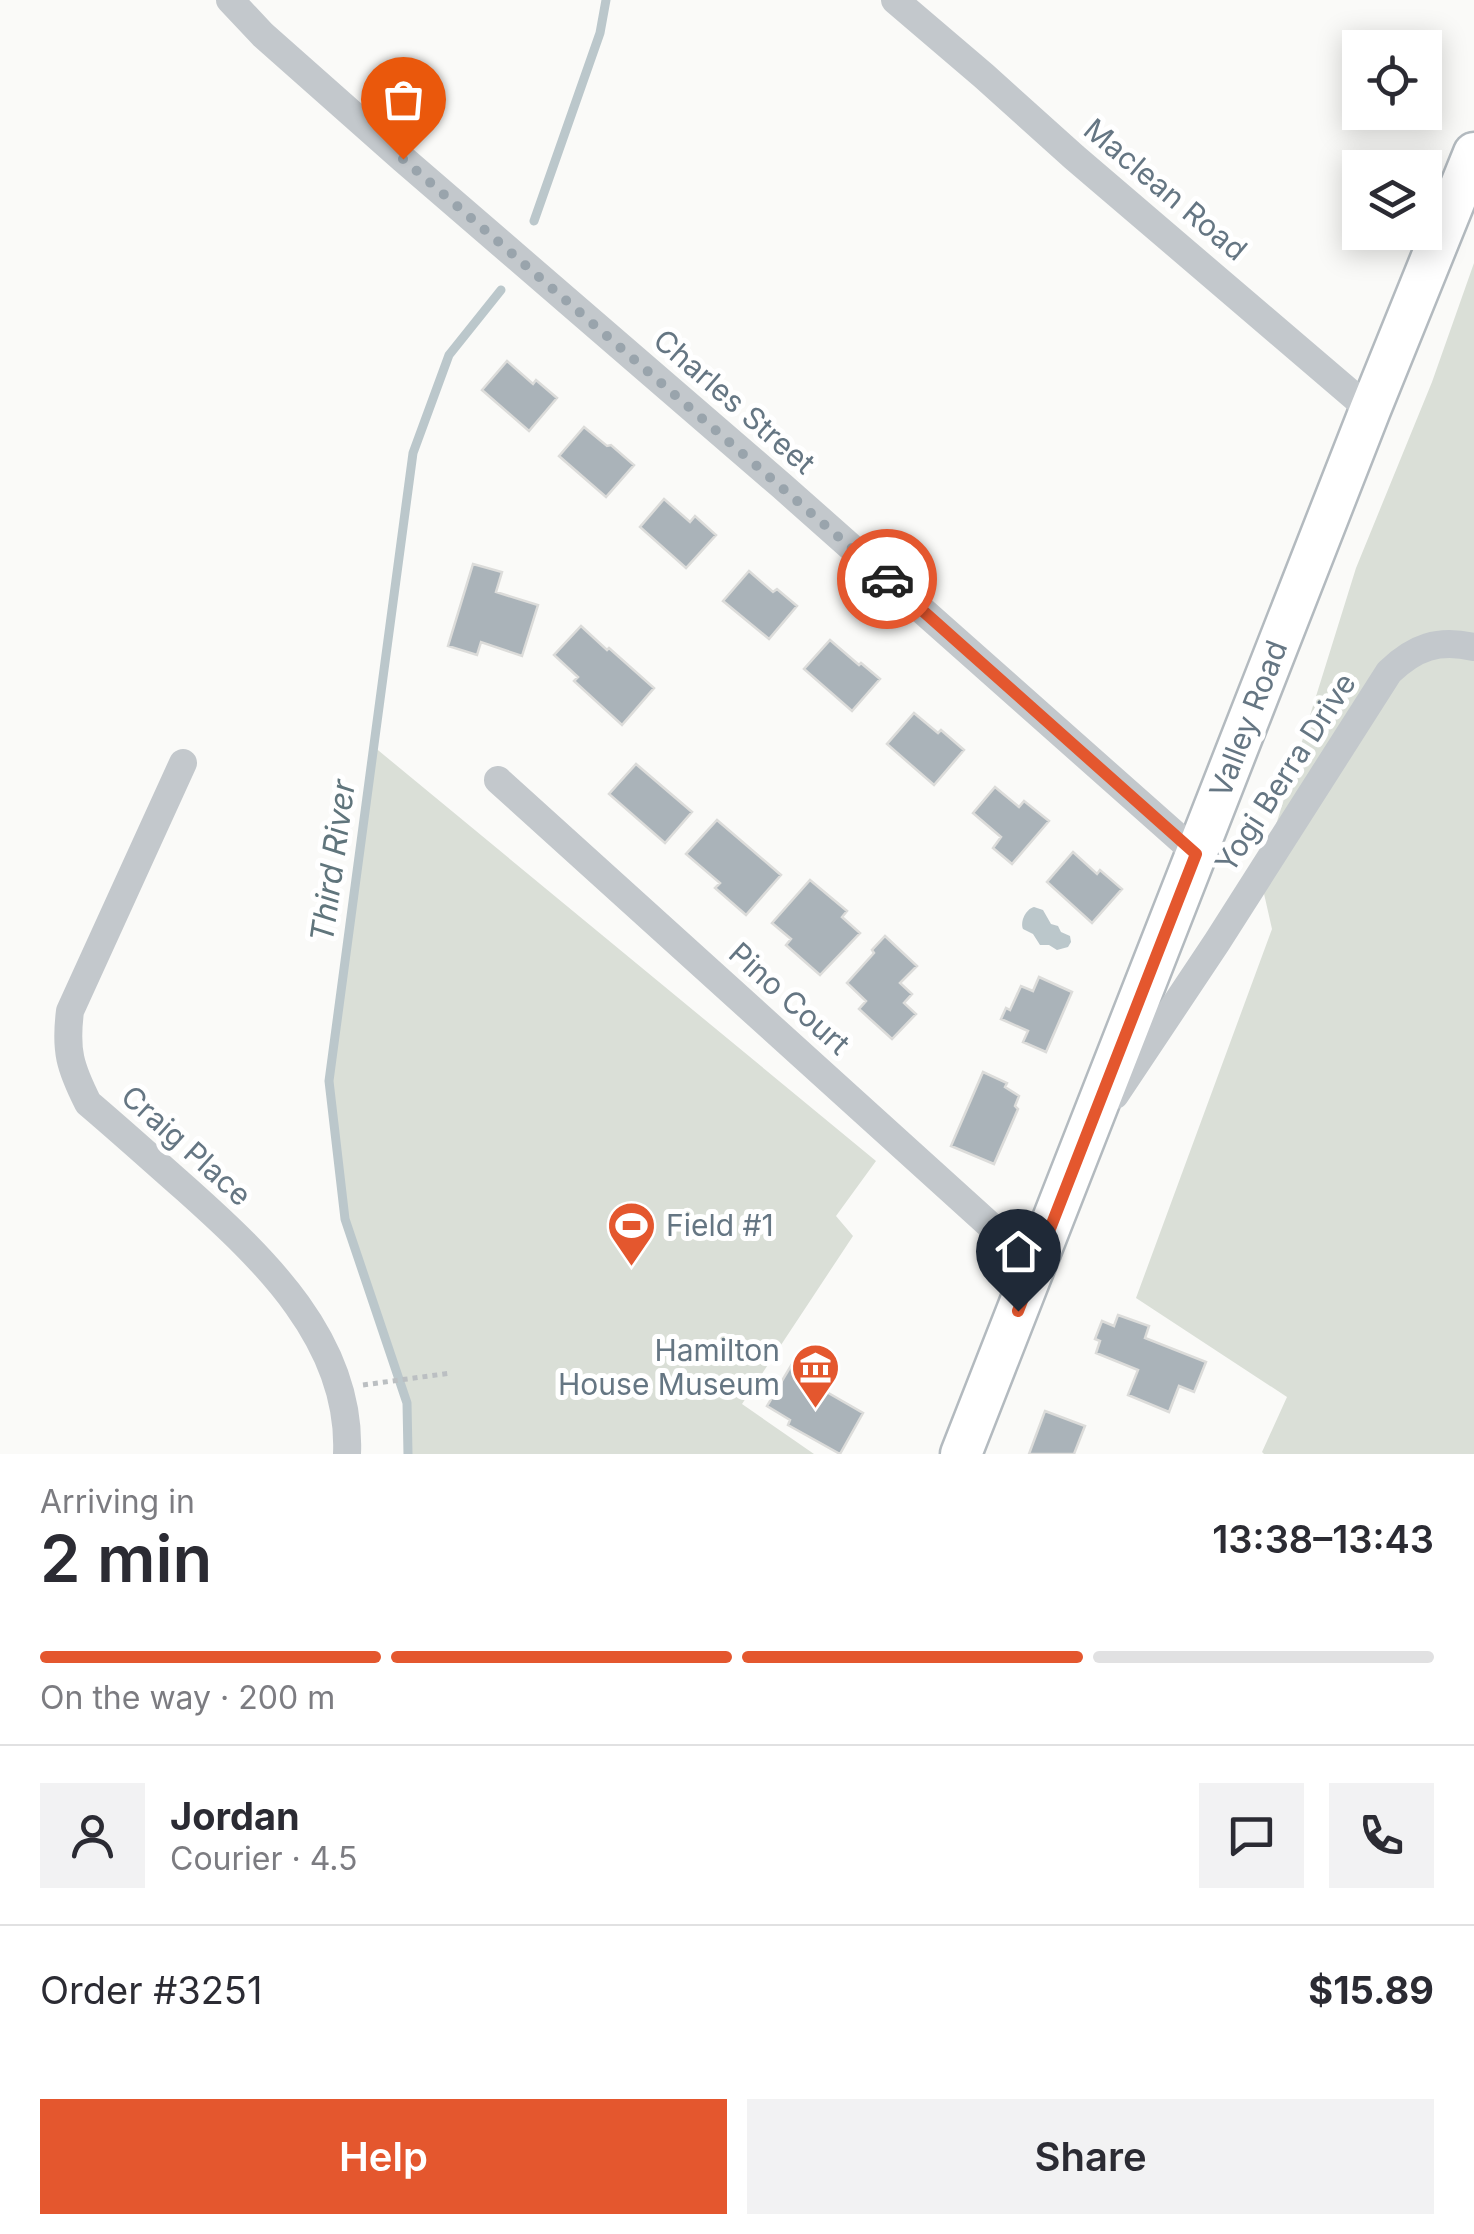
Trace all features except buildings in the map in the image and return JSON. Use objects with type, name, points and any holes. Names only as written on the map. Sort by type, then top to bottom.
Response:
[{"type":"main road","name":"Valley Road","points":[[962,1454],[1474,152]]},
{"type":"street","name":"Charles Street","points":[[230,0],[263,35],[403,159],[782,486],[1196,854]]},
{"type":"street","name":"Maclean Road","points":[[895,0],[1370,410]]},
{"type":"street","name":"Yogi Berra Drive","points":[[1086,1137],[1218,942],[1389,672],[1423,647],[1474,647]]},
{"type":"street","name":"Craig Place","points":[[183,763],[70,1012],[66,1042],[74,1075],[88,1102],[244,1242],[278,1278],[324,1346],[340,1390],[347,1454]]},
{"type":"street","name":"Pino Court","points":[[498,780],[1036,1266]]},
{"type":"path","points":[[376,1383],[452,1374]]},
{"type":"shaded area","points":[[1474,263],[1474,1454],[1264,1454],[1287,1397],[1136,1298],[1272,929],[1260,876],[1356,568],[1432,382]]},
{"type":"shaded area","points":[[373,746],[876,1161],[836,1216],[853,1236],[742,1404],[814,1454],[408,1454],[407,1403],[345,1219],[329,1081]]},
{"type":"shaded area","points":[[1034,907],[1043,910],[1051,924],[1070,936],[1068,947],[1057,950],[1040,945],[1033,934],[1023,929],[1024,916]]},
{"type":"waterway","name":"Third River","points":[[534,221],[600,33],[606,0]]},
{"type":"waterway","name":"Third River","points":[[408,1454],[407,1403],[345,1219],[329,1081],[413,453],[449,355],[501,290]]},
{"type":"way so far","points":[[403,159],[887,579]]},
{"type":"place","name":"Field #1","points":[[631,1268]]},
{"type":"place","name":"Hamilton House Museum","points":[[815,1410]]},
{"type":"route","points":[[887,579],[1196,854],[1018,1311]]}]
